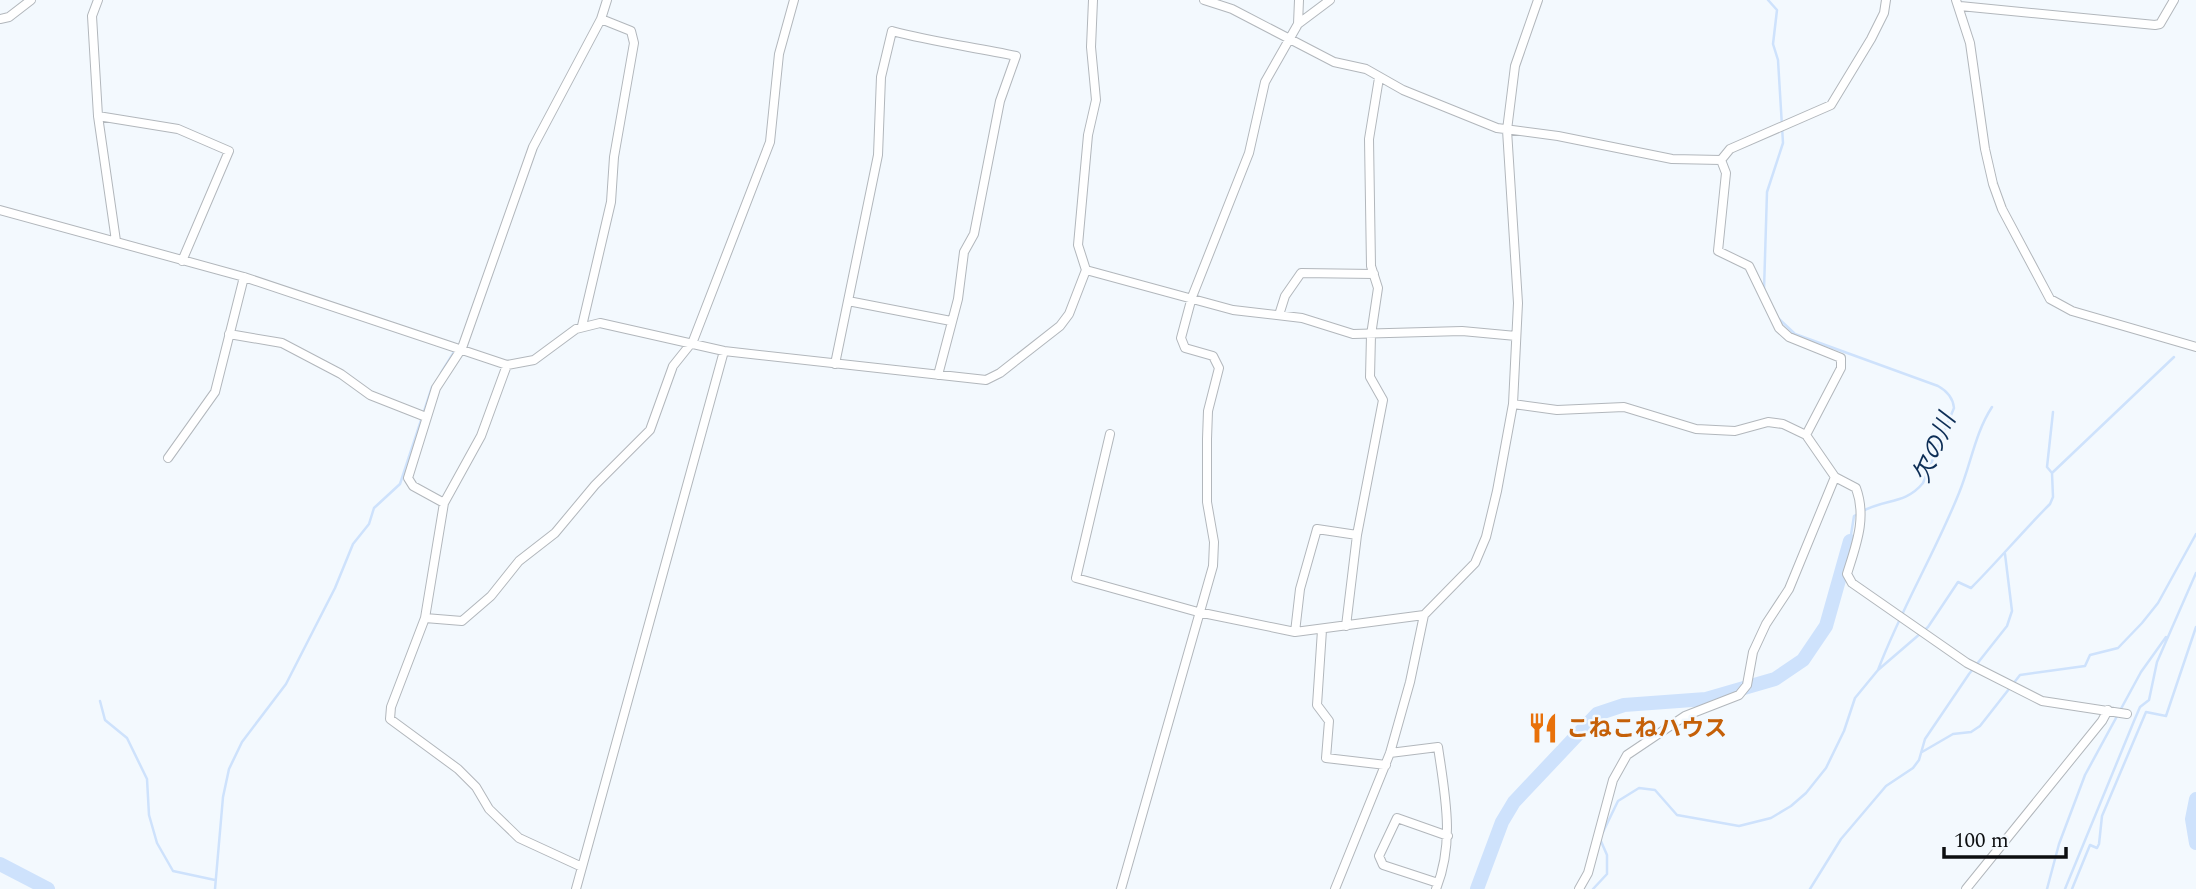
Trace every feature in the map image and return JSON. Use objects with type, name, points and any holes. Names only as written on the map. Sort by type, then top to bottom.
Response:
[{"type":"street","points":[[0,19],[9,17],[31,0]]},
{"type":"street","points":[[98,0],[92,16],[98,116],[116,241]]},
{"type":"street","points":[[444,503],[413,486],[408,478],[426,417],[436,387],[462,348],[533,147],[601,19],[607,0]]},
{"type":"street","points":[[425,618],[462,621],[491,596],[519,561],[555,533],[595,485],[650,430],[673,366],[693,341],[770,142],[779,54],[794,0]]},
{"type":"street","points":[[0,211],[244,277],[507,365],[534,360],[582,326],[600,323],[693,341],[724,351],[986,380],[1000,373],[1060,326],[1069,314],[1086,270],[1079,244],[1088,135],[1096,100],[1091,47],[1093,0]]},
{"type":"street","points":[[1204,0],[1232,9],[1334,62],[1366,69],[1470,119],[1507,130],[1558,136],[1672,159],[1721,160]]},
{"type":"street","points":[[1121,889],[1213,566],[1214,542],[1207,502],[1207,439],[1208,411],[1219,368],[1213,356],[1182,344],[1192,297],[1249,153],[1265,82],[1298,24],[1299,0]]},
{"type":"street","points":[[1298,24],[1330,0]]},
{"type":"street","points":[[1335,889],[1390,753],[1410,682],[1424,615],[1475,564],[1486,537],[1497,491],[1513,404],[1518,303],[1507,130],[1515,66],[1538,0]]},
{"type":"street","points":[[1721,160],[1730,149],[1831,105],[1871,39],[1884,13],[1886,0]]},
{"type":"street","points":[[2175,0],[2160,24],[2155,25],[1958,3],[1970,43],[1984,149],[1993,184],[2002,209],[2050,299],[2072,311],[2196,347]]},
{"type":"street","points":[[582,326],[611,202],[614,157],[634,43],[631,31],[601,19]]},
{"type":"street","points":[[835,364],[878,155],[881,77],[892,31],[940,43],[1016,56],[1000,102],[974,234],[964,252],[938,375]]},
{"type":"street","points":[[1346,626],[1357,535],[1383,400],[1370,377],[1371,335],[1378,288],[1374,274],[1369,139],[1380,78]]},
{"type":"street","points":[[98,116],[178,129],[229,151],[182,261]]},
{"type":"street","points":[[1721,160],[1726,173],[1718,251],[1749,266],[1771,316],[1788,337],[1841,358],[1841,369],[1806,435]]},
{"type":"street","points":[[1086,270],[1233,310],[1279,315],[1353,334],[1462,331],[1516,336]]},
{"type":"street","points":[[1279,315],[1285,296],[1301,273],[1374,274]]},
{"type":"street","points":[[167,458],[215,392],[244,277]]},
{"type":"street","points":[[848,301],[951,321]]},
{"type":"street","points":[[229,334],[282,343],[341,374],[370,395],[426,417]]},
{"type":"street","points":[[576,889],[724,351]]},
{"type":"street","points":[[507,365],[481,436],[444,503],[425,618],[391,707],[390,719],[458,769],[476,788],[489,809],[519,838],[582,867]]},
{"type":"street","points":[[1513,404],[1557,410],[1623,407],[1696,429],[1735,431],[1768,422],[1783,424],[1806,435],[1835,477],[1856,488],[1861,512],[1847,574],[1852,583],[1976,667],[2050,704],[2127,714]]},
{"type":"street","points":[[1110,434],[1076,578],[1198,612],[1295,632],[1424,615]]},
{"type":"street","points":[[1579,889],[1588,873],[1613,780],[1627,755],[1685,716],[1739,695],[1748,680],[1753,652],[1766,624],[1789,589],[1835,477]]},
{"type":"street","points":[[1295,632],[1300,589],[1317,529],[1357,535]]},
{"type":"street","points":[[1322,630],[1317,705],[1329,721],[1326,758],[1386,765]]},
{"type":"street","points":[[1966,889],[2102,721],[2108,710]]},
{"type":"street","points":[[1390,753],[1438,747],[1448,836],[1445,864],[1437,886],[1383,865],[1379,856],[1397,818],[1448,836]]},
{"type":"waterway","name":"欠の川","points":[[1764,290],[1767,192],[1783,143],[1778,60],[1773,44],[1777,10],[1768,0]]},
{"type":"waterway","name":"欠の川","points":[[1778,318],[1795,334],[1938,386],[1947,392],[1952,401],[1954,408],[1923,483],[1910,495],[1863,511]]},
{"type":"waterway","points":[[441,373],[454,352]]},
{"type":"waterway","points":[[1603,832],[1618,801],[1639,788],[1655,790],[1677,815],[1739,826],[1771,818],[1791,806],[1806,793],[1826,768],[1844,731],[1855,698],[1878,670],[1928,627],[1958,582],[1971,588],[1981,578],[2050,504],[2053,497],[2052,473],[2174,357]]},
{"type":"waterway","points":[[215,889],[223,797],[229,769],[242,742],[286,684],[335,588],[353,544],[369,524],[374,508],[400,484],[432,387]]},
{"type":"waterway","points":[[1878,670],[1950,515],[1981,427],[1992,407]]},
{"type":"waterway","points":[[2052,473],[2047,467],[2053,412]]},
{"type":"waterway","name":"欠の川","points":[[1850,541],[1854,516],[1858,514]]},
{"type":"waterway","points":[[1922,752],[1953,734],[1971,732],[1980,726],[2020,675],[2085,666],[2090,655],[2118,648],[2158,603],[2196,534]]},
{"type":"waterway","name":"欠の川","points":[[1477,889],[1502,822],[1514,802],[1597,714],[1624,705],[1706,699],[1775,679],[1803,660],[1826,626],[1850,541]]},
{"type":"waterway","points":[[1810,889],[1841,839],[1886,786],[1913,768],[1919,760],[1925,739],[1969,674],[2007,626],[2012,611],[2005,554]]},
{"type":"waterway","points":[[2065,889],[2140,707],[2149,700],[2157,662],[2196,573]]},
{"type":"waterway","points":[[2072,889],[2090,845],[2097,848],[2099,844],[2102,816],[2146,712],[2166,716],[2196,627]]},
{"type":"waterway","points":[[2047,889],[2059,844],[2085,775],[2141,672],[2166,637]]},
{"type":"waterway","points":[[100,701],[105,720],[127,738],[147,779],[149,815],[157,843],[173,871],[215,880]]},
{"type":"waterway","points":[[2196,799],[2192,819],[2196,843]]},
{"type":"waterway","points":[[1593,889],[1607,874],[1607,855],[1600,839]]},
{"type":"waterway","points":[[0,864],[48,889]]},
{"type":"place","name":"こねこねハウス","points":[[1543,728]]}]
